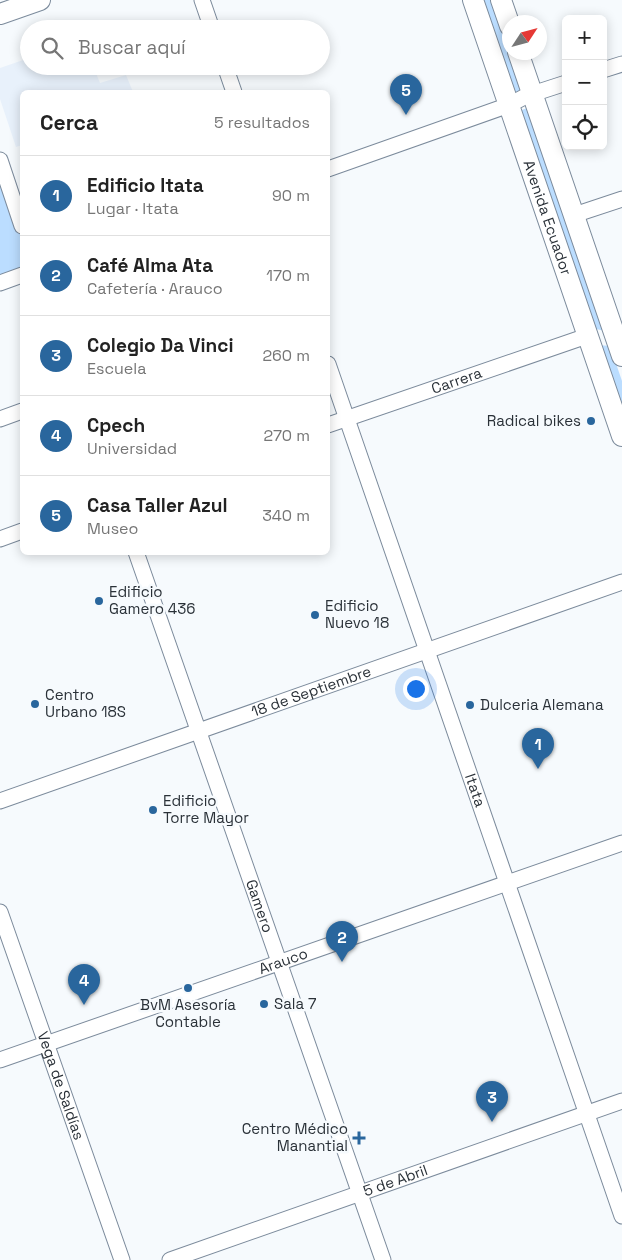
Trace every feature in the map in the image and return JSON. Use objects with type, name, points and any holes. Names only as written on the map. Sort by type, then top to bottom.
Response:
[{"type":"main road","points":[[0,14],[40,0]]},
{"type":"main road","name":"Avenida Ecuador","points":[[473,0],[622,436]]},
{"type":"main road","points":[[500,0],[506,15]]},
{"type":"main road","name":"Avenida Ecuador","points":[[521,60],[620,352]]},
{"type":"main road","points":[[587,336],[603,339],[620,352]]},
{"type":"street","points":[[202,0],[209,20]]},
{"type":"street","points":[[607,69],[622,64]]},
{"type":"street","points":[[228,75],[233,90]]},
{"type":"street","points":[[330,168],[562,84]]},
{"type":"street","points":[[0,160],[20,220]]},
{"type":"street","points":[[574,216],[622,199]]},
{"type":"street","points":[[0,283],[20,277]]},
{"type":"street","name":"Carrera","points":[[330,424],[587,336]]},
{"type":"street","name":"Itata","points":[[330,370],[622,1216]]},
{"type":"street","points":[[0,419],[20,412]]},
{"type":"street","points":[[0,539],[20,532]]},
{"type":"street","name":"Gamero","points":[[137,555],[382,1260]]},
{"type":"street","name":"18 de Septiembre","points":[[0,801],[622,582]]},
{"type":"street","name":"Arauco","points":[[0,1060],[622,843]]},
{"type":"street","name":"Vega de Saldías","points":[[0,912],[122,1260]]},
{"type":"street","name":"5 de Abril","points":[[170,1260],[622,1102]]},
{"type":"shaded area","points":[[479,0],[498,0],[502,15],[502,60],[513,60],[526,89],[513,93]]},
{"type":"shaded area","points":[[20,61],[20,75],[97,75],[100,83],[126,75],[132,90],[20,90],[20,146],[16,147],[0,99],[0,68]]},
{"type":"shaded area","points":[[533,106],[609,332],[592,328],[519,111]]},
{"type":"shaded area","points":[[0,172],[20,230],[20,272],[0,279]]},
{"type":"shaded area","points":[[598,345],[610,346],[622,381],[622,409]]},
{"type":"place","name":"Casa Taller Azul","points":[[406,115]]},
{"type":"place","name":"Radical bikes","points":[[591,421]]},
{"type":"place","name":"Edificio Gamero 436","points":[[99,601]]},
{"type":"place","name":"Edificio Nuevo 18","points":[[315,615]]},
{"type":"place","name":"Centro Urbano 18S","points":[[35,704]]},
{"type":"place","name":"Dulceria Alemana","points":[[470,705]]},
{"type":"place","name":"Edificio Itata","points":[[538,769]]},
{"type":"place","name":"Edificio Torre Mayor","points":[[153,810]]},
{"type":"place","name":"Café Alma Ata","points":[[342,962]]},
{"type":"place","name":"BvM Asesoría Contable","points":[[188,988]]},
{"type":"place","name":"Sala 7","points":[[264,1004]]},
{"type":"place","name":"Cpech","points":[[84,1005]]},
{"type":"place","name":"Colegio Da Vinci","points":[[492,1122]]},
{"type":"place","name":"Centro Médico Manantial","points":[[359,1138]]}]
